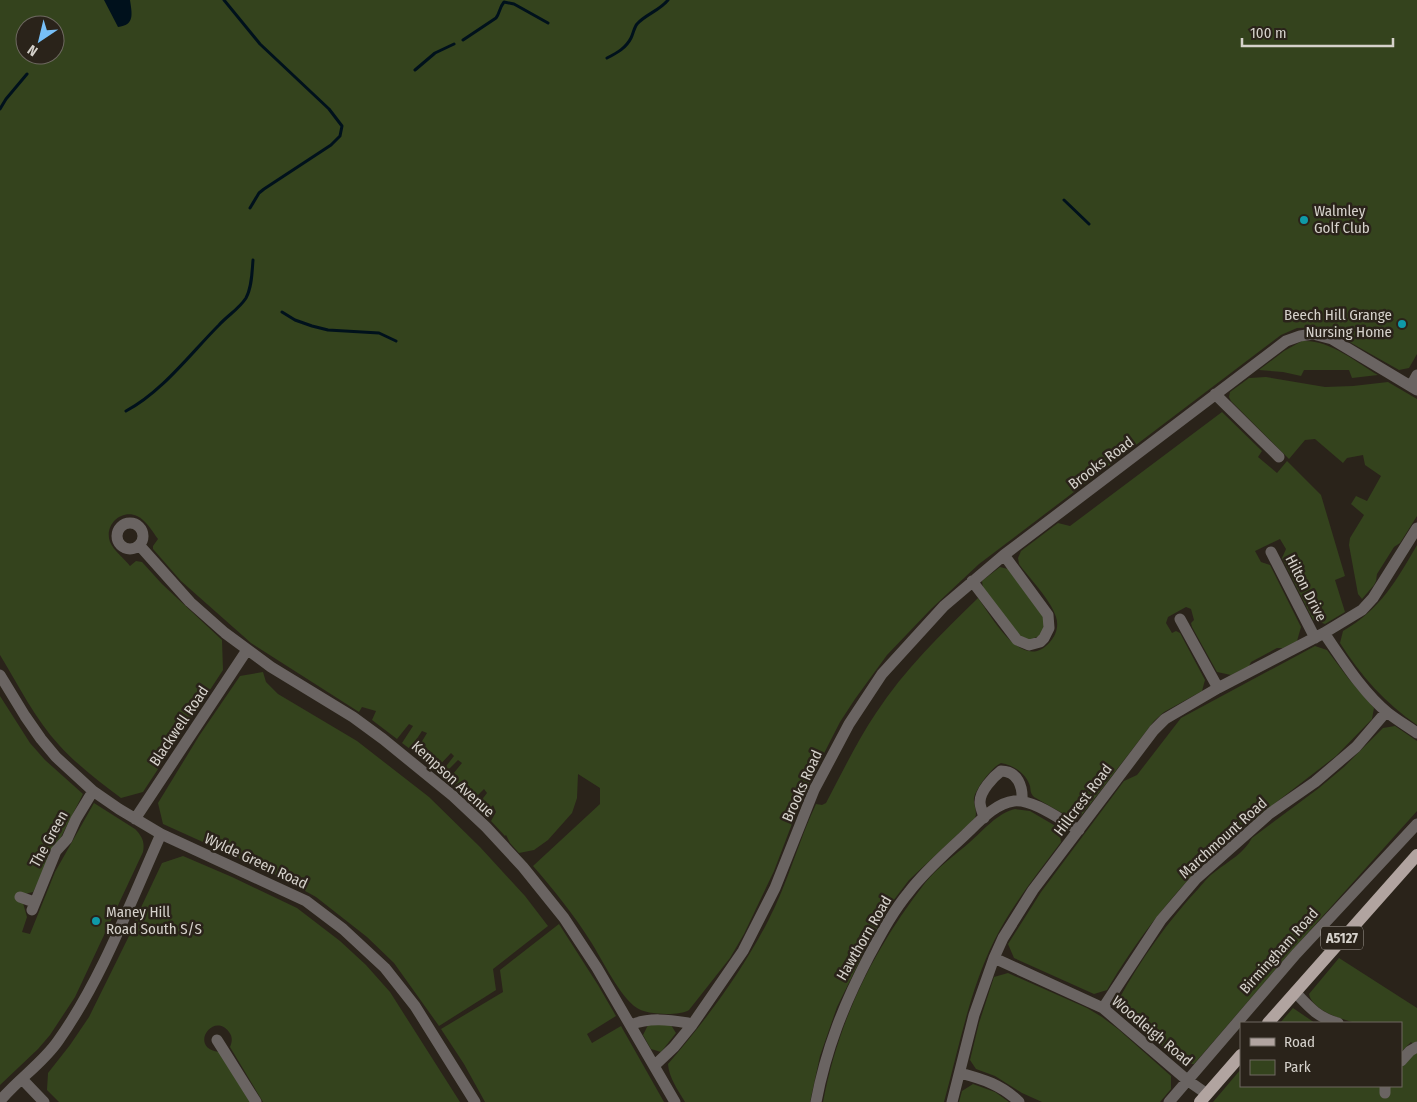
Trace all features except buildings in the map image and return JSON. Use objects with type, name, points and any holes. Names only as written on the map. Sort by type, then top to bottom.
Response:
[{"type":"main road","name":"A5127","points":[[1269,1022],[1417,855]]},
{"type":"main road","points":[[1204,1098],[1240,1056]]},
{"type":"street","name":"Brooks Road","points":[[654,1066],[692,1026],[743,952],[761,919],[788,858],[814,790],[844,732],[864,699],[882,674],[932,619],[972,581],[1286,341],[1313,334],[1332,339],[1414,388]]},
{"type":"street","points":[[1414,388],[1417,375]]},
{"type":"street","points":[[1216,394],[1279,457]]},
{"type":"street","name":"Hillcrest Road","points":[[952,1102],[974,1015],[1003,938],[1033,890],[1154,730],[1165,719],[1218,688],[1355,615],[1373,598],[1417,528]]},
{"type":"street","name":"Kempson Avenue","points":[[140,546],[190,602],[247,650],[383,738],[460,802],[523,867],[564,918],[597,968],[675,1102]]},
{"type":"street","name":"Hilton Drive","points":[[1271,552],[1319,635],[1386,712],[1417,733]]},
{"type":"street","points":[[972,581],[1016,640],[1029,645],[1040,642],[1049,628],[1048,615],[1004,555]]},
{"type":"street","points":[[1180,619],[1218,688]]},
{"type":"street","name":"Blackwell Road","points":[[136,819],[247,650]]},
{"type":"street","name":"Wylde Green Road","points":[[0,675],[41,739],[56,757],[94,791],[161,834],[297,897],[343,928],[385,968],[415,1006],[475,1102]]},
{"type":"street","name":"Marchmount Road","points":[[1103,1008],[1161,920],[1196,879],[1269,814],[1315,782],[1356,747],[1386,712]]},
{"type":"street","points":[[984,818],[980,802],[982,794],[989,783],[1001,771],[1007,771],[1015,776],[1023,791],[1022,801],[1039,807],[1079,830]]},
{"type":"street","name":"The Green","points":[[20,897],[33,906],[56,851],[67,839],[76,819],[94,791]]},
{"type":"street","name":"Hawthorn Road","points":[[816,1102],[823,1068],[835,1028],[850,992],[882,932],[909,891],[944,854],[995,809],[1008,802],[1022,801]]},
{"type":"street","name":"Birmingham Road","points":[[1168,1102],[1296,954],[1417,824]]},
{"type":"street","points":[[0,1101],[57,1043],[74,1017],[116,934],[161,834]]},
{"type":"street","name":"Woodleigh Road","points":[[994,958],[1103,1008],[1187,1080],[1204,1098]]},
{"type":"street","points":[[1295,992],[1315,1013],[1324,1019],[1334,1022]]},
{"type":"street","points":[[631,1025],[641,1020],[656,1020],[688,1023],[692,1026]]},
{"type":"street","points":[[217,1040],[256,1102]]},
{"type":"street","points":[[1402,1059],[1410,1051],[1417,1048]]},
{"type":"street","points":[[960,1073],[991,1082],[1011,1094],[1019,1102]]},
{"type":"street","points":[[22,1079],[44,1102]]},
{"type":"green space","name":"Walmley Golf Club","points":[[0,0],[1417,0],[1417,354],[1409,368],[1399,370],[1323,327],[1297,328],[1281,335],[979,564],[931,609],[887,655],[840,722],[803,795],[774,871],[744,934],[730,958],[689,1010],[671,1014],[655,1013],[641,1010],[631,1003],[612,978],[578,922],[533,866],[600,804],[600,788],[578,774],[577,798],[572,813],[548,840],[534,850],[519,853],[506,835],[491,821],[496,812],[493,805],[485,816],[477,806],[487,793],[484,789],[471,802],[448,780],[462,763],[458,760],[442,776],[440,774],[454,756],[451,753],[435,770],[415,753],[427,733],[422,731],[410,749],[402,743],[413,726],[409,724],[397,739],[372,720],[376,711],[362,707],[359,712],[251,643],[181,581],[153,549],[158,539],[146,523],[137,516],[125,515],[115,520],[109,530],[110,542],[130,566],[136,561],[142,562],[162,584],[222,640],[223,670],[143,792],[121,798],[89,773],[59,745],[42,724],[0,655]]},
{"type":"green space","points":[[1302,341],[1312,341],[1332,347],[1378,375],[1352,378],[1349,370],[1304,370],[1301,376],[1259,370],[1284,351]]},
{"type":"green space","points":[[1266,377],[1325,387],[1388,382],[1417,399],[1417,516],[1377,574],[1374,585],[1362,599],[1358,594],[1349,545],[1350,538],[1364,515],[1351,504],[1356,496],[1367,501],[1381,476],[1365,465],[1363,455],[1347,458],[1343,463],[1315,439],[1305,440],[1289,459],[1229,397],[1230,392],[1249,378]]},
{"type":"green space","points":[[1222,412],[1262,451],[1258,457],[1277,473],[1287,461],[1321,495],[1345,576],[1335,580],[1345,612],[1325,624],[1313,620],[1282,558],[1286,549],[1280,539],[1255,551],[1261,562],[1270,565],[1301,627],[1297,641],[1283,648],[1277,648],[1231,675],[1217,672],[1192,627],[1191,623],[1194,620],[1191,609],[1186,607],[1168,617],[1166,623],[1172,633],[1176,631],[1180,633],[1205,680],[1202,691],[1164,712],[1154,721],[1081,816],[1069,817],[1034,797],[1025,777],[1010,766],[1001,763],[989,773],[975,794],[975,818],[909,880],[893,901],[869,942],[837,1007],[820,1056],[810,1102],[685,1102],[672,1079],[668,1064],[709,1013],[735,977],[758,940],[775,907],[816,804],[822,805],[826,803],[862,735],[887,697],[937,638],[978,598],[1000,629],[1019,647],[1029,651],[1040,650],[1050,642],[1056,630],[1056,617],[1045,597],[1019,564],[1018,558],[1021,551],[1058,523],[1070,526]]},
{"type":"green space","points":[[1417,545],[1417,725],[1374,688],[1340,643],[1343,631],[1378,604],[1402,571]]},
{"type":"green space","points":[[1000,567],[1008,569],[1045,618],[1042,635],[1029,640],[1020,636],[983,588],[982,581]]},
{"type":"green space","points":[[1315,646],[1327,650],[1374,708],[1372,719],[1336,756],[1243,828],[1227,836],[1216,846],[1206,861],[1152,922],[1107,990],[1094,994],[1014,958],[1008,944],[1041,892],[1124,781],[1137,775],[1181,718]]},
{"type":"green space","points":[[263,672],[266,682],[278,694],[357,741],[429,797],[480,847],[525,896],[548,926],[493,969],[496,990],[439,1026],[394,963],[367,937],[316,897],[278,876],[163,824],[158,803],[199,736],[240,676]]},
{"type":"green space","points":[[0,696],[30,743],[45,760],[83,794],[33,892],[25,894],[23,903],[27,917],[22,932],[30,934],[55,872],[94,803],[135,829],[144,845],[143,852],[75,997],[50,1035],[0,1085]]},
{"type":"green space","points":[[1395,726],[1417,741],[1417,811],[1287,956],[1194,1064],[1182,1064],[1122,1011],[1119,999],[1136,969],[1166,927],[1209,877],[1241,852],[1252,838],[1344,767],[1383,728]]},
{"type":"green space","points":[[1015,809],[1030,811],[1059,828],[1061,842],[1025,890],[994,941],[985,960],[965,1020],[944,1102],[823,1102],[838,1042],[860,986],[906,908],[925,883],[946,862],[996,818]]},
{"type":"green space","points":[[183,856],[297,908],[340,941],[366,965],[390,992],[460,1102],[263,1102],[230,1047],[232,1040],[229,1032],[223,1027],[216,1026],[206,1033],[204,1038],[205,1044],[210,1049],[219,1052],[250,1102],[59,1102],[47,1090],[48,1073],[89,1017],[162,863]]},
{"type":"green space","points":[[559,924],[616,1016],[587,1034],[592,1043],[621,1026],[664,1102],[485,1102],[464,1064],[441,1029],[503,992],[500,970]]},
{"type":"green space","points":[[1339,958],[1417,1008],[1417,1041],[1414,1045],[1411,1042],[1402,1051],[1402,1022],[1354,1022],[1336,1017],[1316,1005],[1311,1000],[1309,994]]},
{"type":"green space","points":[[1008,973],[1087,1008],[1102,1017],[1171,1076],[1171,1089],[1160,1102],[1042,1102],[1022,1093],[995,1076],[976,1069],[970,1060],[979,1023],[994,977]]},
{"type":"green space","points":[[1293,1008],[1314,1022],[1281,1022]]},
{"type":"green space","points":[[648,1025],[671,1025],[676,1033],[661,1052],[651,1049],[643,1035]]},
{"type":"green space","points":[[1417,1051],[1417,1102],[1213,1102],[1240,1070],[1240,1087],[1402,1087],[1402,1067]]},
{"type":"green space","points":[[973,1084],[995,1092],[1009,1102],[959,1102],[962,1091]]},
{"type":"water","points":[[104,0],[130,0],[132,14],[130,21],[118,27]]},
{"type":"waterway","points":[[224,0],[260,44],[329,109],[342,126],[340,136],[331,145],[264,189],[259,193],[250,208]]},
{"type":"waterway","points":[[607,58],[627,45],[636,26],[668,0]]},
{"type":"waterway","points":[[463,40],[496,18],[504,2],[514,4],[548,23]]},
{"type":"waterway","points":[[415,70],[435,53],[454,44]]},
{"type":"waterway","points":[[0,109],[27,74]]},
{"type":"waterway","points":[[1064,200],[1089,224]]},
{"type":"waterway","points":[[126,411],[164,383],[222,321],[243,302],[249,289],[253,260]]},
{"type":"waterway","points":[[282,312],[295,320],[312,326],[328,330],[379,333],[396,341]]},
{"type":"place","name":"Walmley Golf Club","points":[[1304,220]]},
{"type":"place","name":"Beech Hill Grange Nursing Home","points":[[1402,324]]},
{"type":"place","name":"Maney Hill Road South S/S","points":[[96,921]]}]
